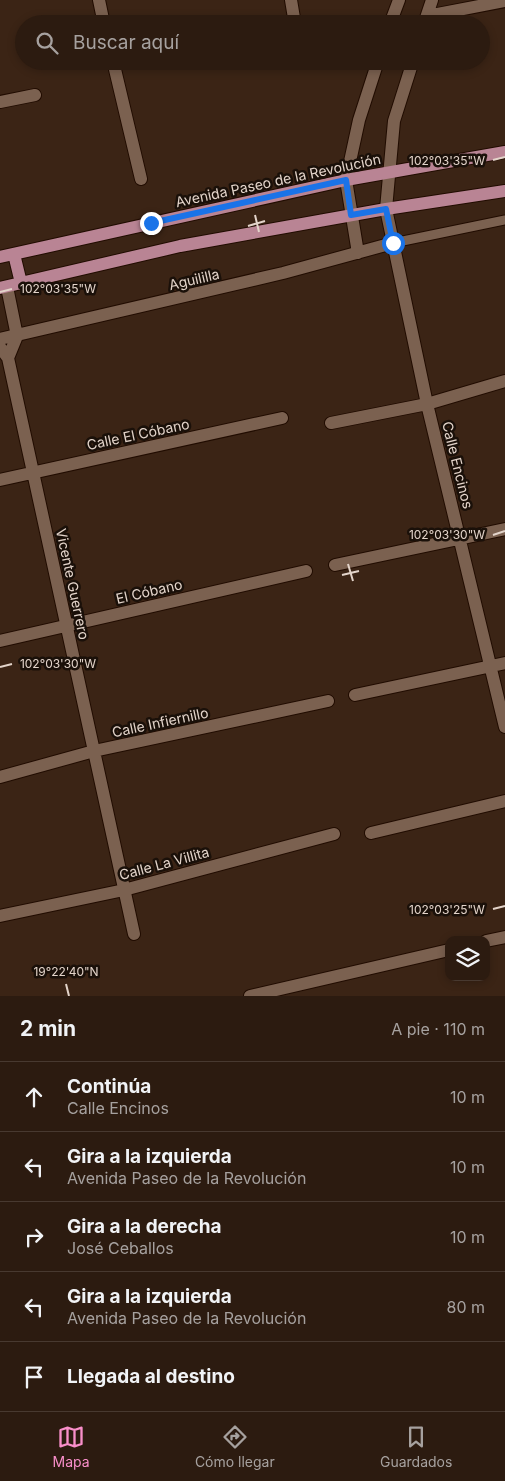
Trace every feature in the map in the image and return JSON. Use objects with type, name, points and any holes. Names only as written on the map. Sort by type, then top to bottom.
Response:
[{"type":"main road","name":"Avenida Paseo de la Revolución","points":[[0,257],[346,180],[505,152]]},
{"type":"main road","points":[[3,287],[180,246],[386,209],[505,191]]},
{"type":"main road","points":[[14,254],[21,283]]},
{"type":"street","points":[[99,0],[102,15]]},
{"type":"street","points":[[291,0],[294,15]]},
{"type":"street","points":[[393,15],[399,0]]},
{"type":"street","points":[[428,15],[432,0]]},
{"type":"street","points":[[447,15],[505,1]]},
{"type":"street","points":[[115,70],[140,179]]},
{"type":"street","points":[[358,252],[346,180],[359,120],[375,70]]},
{"type":"street","name":"Calle Encinos","points":[[410,70],[394,121],[386,209],[427,404],[492,666],[505,727]]},
{"type":"street","points":[[0,102],[35,95]]},
{"type":"street","name":"Aguililla","points":[[0,339],[283,273],[393,243]]},
{"type":"street","points":[[3,287],[17,336],[8,358]]},
{"type":"street","name":"Vicente Guerrero","points":[[0,347],[8,358],[134,934]]},
{"type":"street","points":[[331,423],[427,404],[505,381]]},
{"type":"street","name":"Calle El Cóbano","points":[[0,480],[282,418]]},
{"type":"street","points":[[335,565],[505,529]]},
{"type":"street","name":"El Cóbano","points":[[0,641],[306,571]]},
{"type":"street","points":[[355,695],[505,663]]},
{"type":"street","name":"Calle Infiernillo","points":[[0,777],[94,751],[328,701]]},
{"type":"street","points":[[371,833],[505,801]]},
{"type":"street","name":"Calle La Villita","points":[[0,916],[124,890],[334,834]]},
{"type":"street","points":[[490,940],[505,937]]},
{"type":"street","points":[[250,996],[445,951]]},
{"type":"lane","points":[[393,243],[505,220]]},
{"type":"route","points":[[151,223],[346,180],[351,215],[386,209],[393,243]]}]
